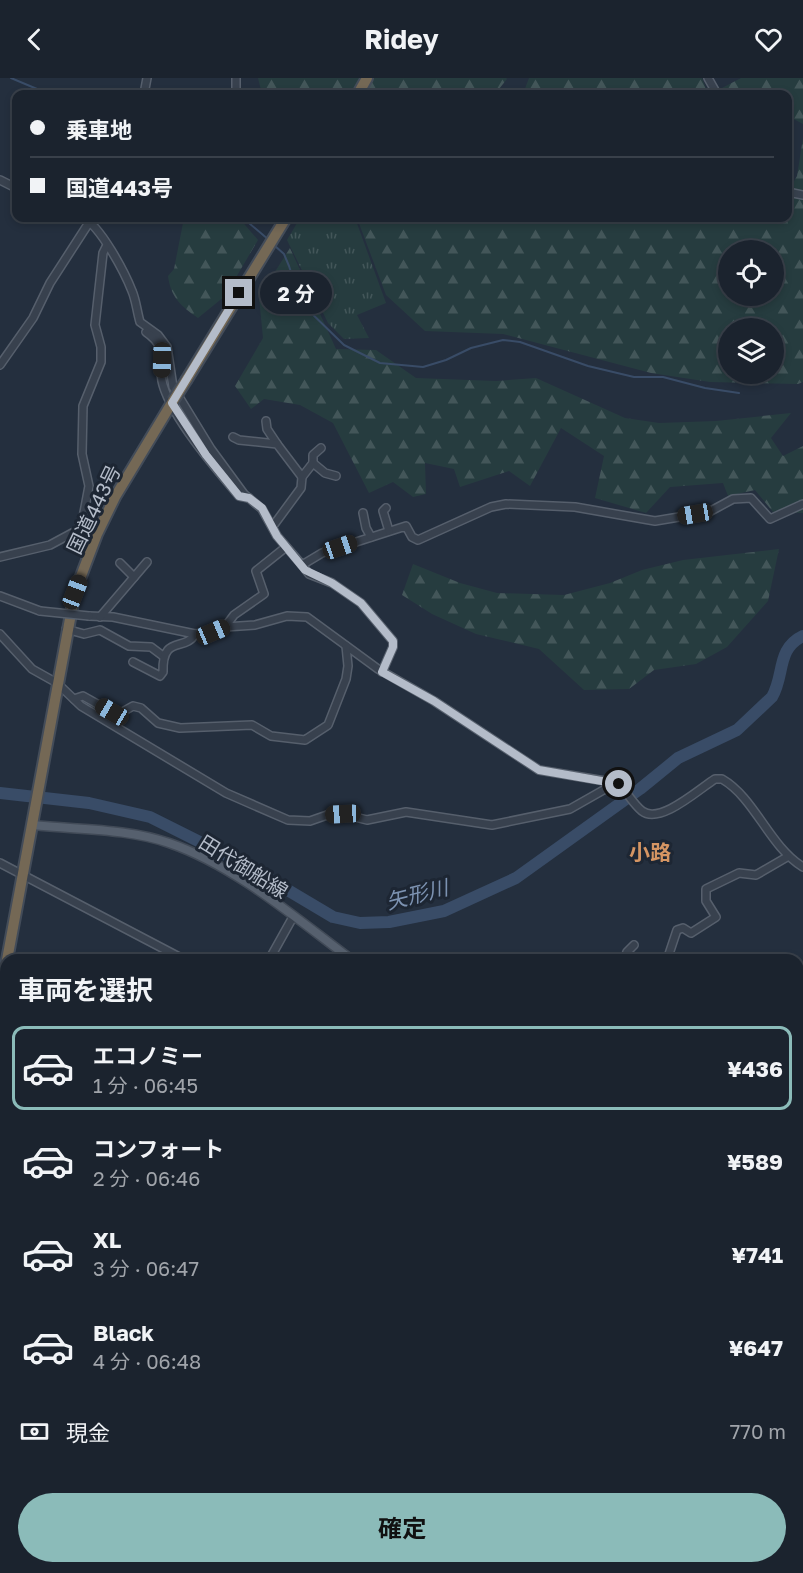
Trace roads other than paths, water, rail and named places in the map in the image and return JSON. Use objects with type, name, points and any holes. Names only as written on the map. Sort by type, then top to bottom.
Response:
[{"type":"highway","name":"国道443号","points":[[7,954],[33,825],[66,628],[75,592],[97,534],[115,497],[284,222]]},
{"type":"main road","name":"田代御船線","points":[[33,825],[135,835],[168,842],[214,863],[344,954]]},
{"type":"street","points":[[0,365],[33,318],[50,283],[87,222]]},
{"type":"street","points":[[91,222],[107,245],[132,291],[143,330],[158,342],[161,351],[163,385],[218,470],[239,496],[249,498]]},
{"type":"street","points":[[0,557],[50,545],[76,531],[82,523],[89,486],[82,454],[83,406],[101,362],[101,347],[95,325],[103,253],[107,245]]},
{"type":"street","points":[[140,322],[158,335],[167,347],[172,387],[222,464],[249,498],[262,508],[277,536],[309,574],[332,583],[361,603],[393,641],[393,647],[382,672]]},
{"type":"street","points":[[266,422],[267,429],[302,477]]},
{"type":"street","points":[[233,437],[277,444]]},
{"type":"street","points":[[273,526],[301,488],[302,477],[313,463],[314,455],[321,448]]},
{"type":"street","points":[[313,463],[328,475],[336,476]]},
{"type":"street","points":[[302,565],[322,553],[406,526],[412,537],[418,540],[491,507],[506,504],[575,507],[655,521],[709,512],[723,502],[742,497],[751,498],[770,519],[803,504]]},
{"type":"street","points":[[386,508],[383,512],[389,531]]},
{"type":"street","points":[[363,513],[366,528],[371,537]]},
{"type":"street","points":[[225,627],[234,615],[264,594],[256,571],[286,547]]},
{"type":"street","points":[[100,617],[147,562]]},
{"type":"street","points":[[120,563],[134,577]]},
{"type":"street","points":[[0,596],[40,611],[100,617],[195,634],[213,632],[225,627],[255,625],[296,615],[317,623],[382,672],[434,701],[539,770],[617,785],[641,809],[655,815],[667,812],[715,779],[722,779],[752,811],[787,857],[803,867]]},
{"type":"street","points":[[66,628],[84,634],[100,630],[129,646],[151,646],[163,656],[164,672],[160,676],[133,662]]},
{"type":"street","points":[[0,634],[32,669],[57,683],[74,699],[142,744],[173,760],[226,794],[297,822],[343,814],[375,819],[406,812],[492,825],[570,809],[617,785]]},
{"type":"street","points":[[163,656],[174,646],[193,638],[195,634]]},
{"type":"street","points":[[74,699],[83,696],[117,715],[130,706],[137,706],[158,723],[180,728],[252,724],[271,736],[305,740],[328,724],[346,679],[348,666],[346,646]]},
{"type":"street","points":[[669,954],[677,930],[683,928],[691,933],[716,917],[706,901],[706,889],[739,873],[756,875],[787,857]]},
{"type":"street","points":[[0,863],[173,954]]},
{"type":"street","points":[[272,954],[293,917]]},
{"type":"street","points":[[626,954],[634,945]]},
{"type":"waterway","points":[[11,78],[40,90]]},
{"type":"waterway","points":[[248,222],[269,240]]},
{"type":"waterway","points":[[275,246],[284,254],[301,303],[344,345],[380,363],[423,367],[446,360],[471,348],[503,340],[520,342],[588,366],[634,377],[663,377],[705,388],[739,393]]},
{"type":"waterway","name":"矢形川","points":[[0,793],[89,803],[150,817],[244,864],[333,917],[360,923],[389,922],[444,911],[516,878],[640,789],[678,758],[737,730],[772,697],[785,655],[794,641],[803,636]]},
{"type":"district","name":"小路","points":[[650,852]]}]
